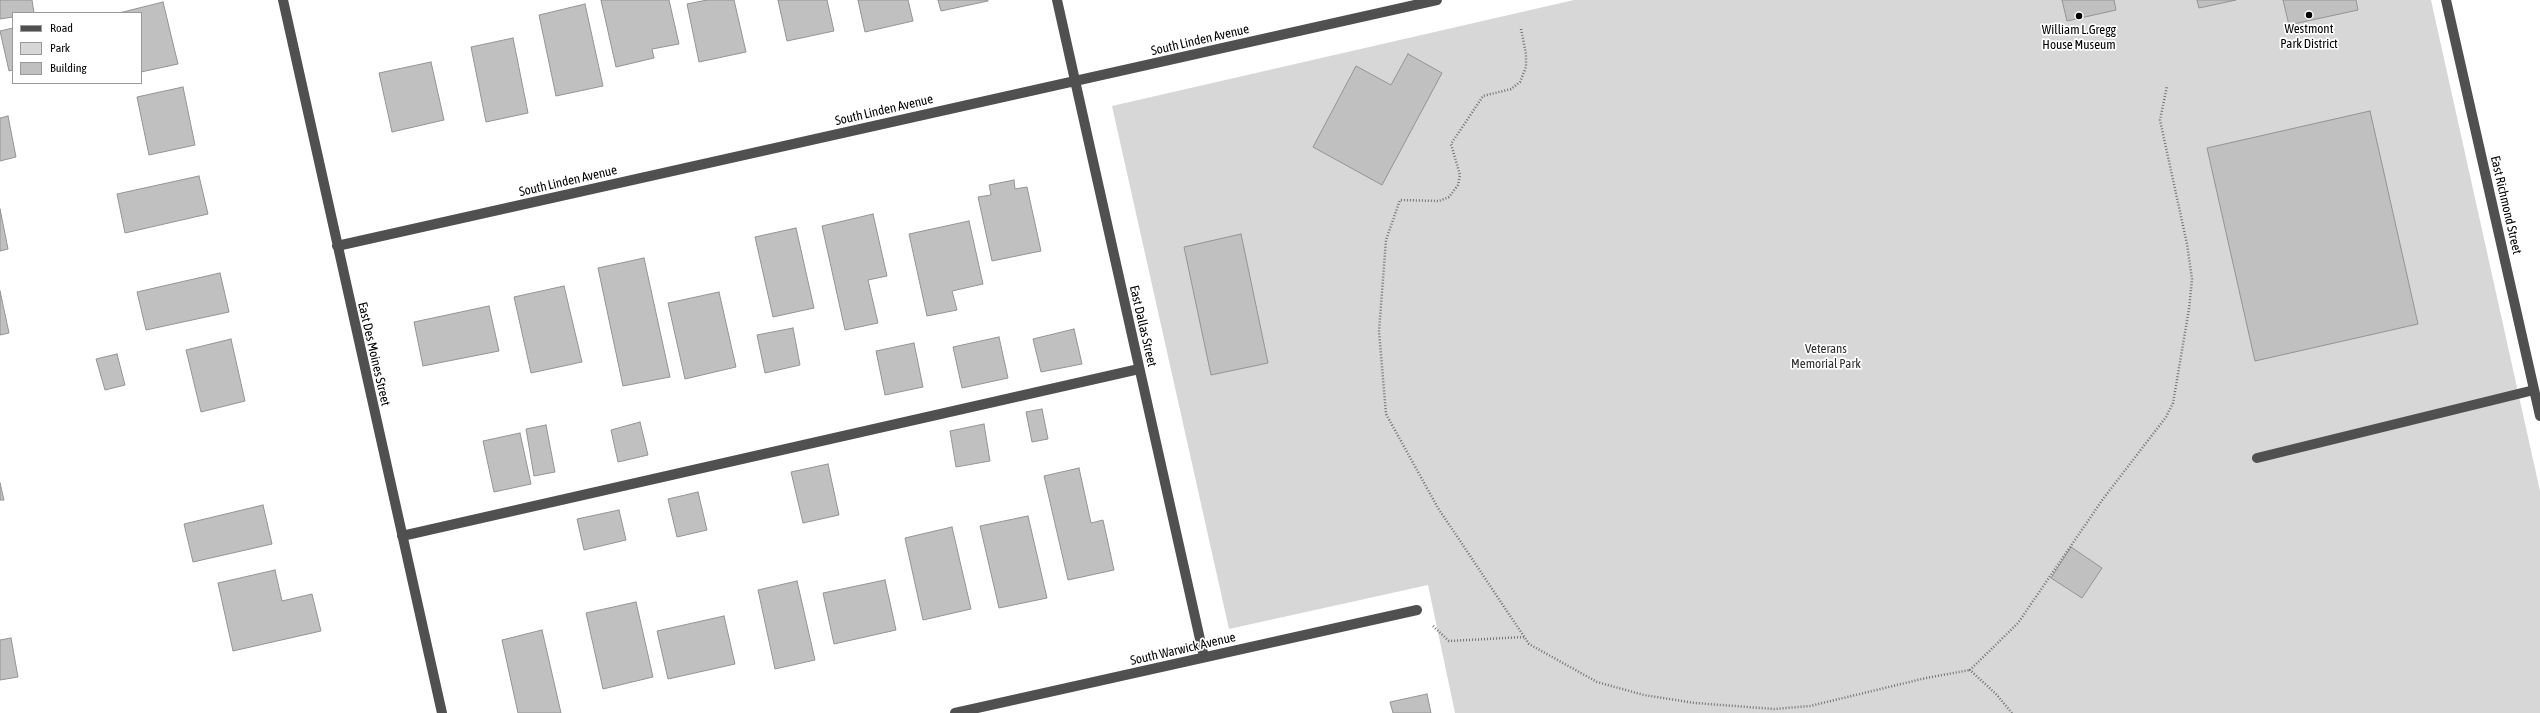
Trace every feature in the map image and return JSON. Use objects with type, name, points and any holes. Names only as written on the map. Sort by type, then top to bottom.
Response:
[{"type":"street","name":"East Des Moines Street","points":[[282,0],[442,713]]},
{"type":"street","name":"East Dallas Street","points":[[1056,0],[1204,658]]},
{"type":"street","name":"South Linden Avenue","points":[[337,246],[1437,0]]},
{"type":"street","name":"East Richmond Street","points":[[2446,0],[2540,416]]},
{"type":"street","points":[[402,536],[1139,369]]},
{"type":"street","points":[[2257,458],[2534,390]]},
{"type":"street","name":"South Warwick Avenue","points":[[955,713],[1417,610]]},
{"type":"path","points":[[1521,29],[1526,54],[1526,67],[1520,82],[1511,89],[1483,96],[1451,144],[1460,175],[1458,185],[1449,197],[1439,201],[1400,200],[1386,240],[1379,331],[1386,414],[1438,508],[1529,644],[1597,682],[1644,695],[1695,703],[1774,710],[1810,706],[1926,678],[1970,670],[2018,623],[2098,505],[2166,417],[2173,403],[2189,309],[2192,280],[2187,244],[2160,120],[2167,86]]},
{"type":"path","points":[[1417,610],[1449,641],[1525,637]]},
{"type":"path","points":[[1970,670],[1996,694],[2012,713]]},
{"type":"green space","name":"Veterans Memorial Park","points":[[1574,0],[2431,0],[2540,491],[2540,713],[1455,713],[1428,585],[1229,629],[1112,106]]},
{"type":"building","points":[[0,0],[32,0],[34,12],[12,12],[12,17],[0,19]]},
{"type":"building","points":[[601,0],[669,0],[679,44],[652,49],[654,58],[616,67]]},
{"type":"building","points":[[707,0],[734,0],[746,52],[699,62],[687,4]]},
{"type":"building","points":[[778,0],[827,0],[834,31],[787,41]]},
{"type":"building","points":[[858,0],[908,0],[913,21],[865,32]]},
{"type":"building","points":[[938,0],[988,0],[988,1],[941,11]]},
{"type":"building","name":"William L.Gregg House Museum","points":[[2062,0],[2114,0],[2116,10],[2067,21]]},
{"type":"building","points":[[2197,0],[2236,0],[2199,8]]},
{"type":"building","name":"Westmont Park District","points":[[2283,0],[2356,0],[2358,10],[2289,25]]},
{"type":"building","points":[[163,2],[178,64],[142,72],[142,12],[123,12]]},
{"type":"building","points":[[585,4],[603,86],[556,96],[539,15]]},
{"type":"building","points":[[12,28],[12,70],[9,71],[0,31]]},
{"type":"building","points":[[513,38],[528,113],[486,122],[471,47]]},
{"type":"building","points":[[1408,54],[1442,73],[1382,185],[1313,147],[1356,66],[1391,85]]},
{"type":"building","points":[[431,62],[444,120],[392,132],[379,73]]},
{"type":"building","points":[[183,87],[195,145],[149,155],[137,97]]},
{"type":"building","points":[[2370,111],[2418,324],[2255,361],[2207,148]]},
{"type":"building","points":[[8,116],[16,157],[0,161],[0,118]]},
{"type":"building","points":[[199,176],[208,214],[125,233],[117,194]]},
{"type":"building","points":[[1014,180],[1015,189],[1027,187],[1041,251],[992,261],[978,197],[991,195],[989,185]]},
{"type":"building","points":[[0,209],[8,249],[0,251]]},
{"type":"building","points":[[873,214],[887,276],[868,280],[878,323],[845,330],[822,226]]},
{"type":"building","points":[[969,221],[983,284],[952,291],[957,310],[927,316],[909,234]]},
{"type":"building","points":[[796,228],[814,308],[773,317],[755,237]]},
{"type":"building","points":[[1241,234],[1268,363],[1211,375],[1184,247]]},
{"type":"building","points":[[644,258],[670,377],[623,386],[598,268]]},
{"type":"building","points":[[220,273],[229,312],[146,330],[137,292]]},
{"type":"building","points":[[564,286],[582,362],[531,373],[514,297]]},
{"type":"building","points":[[0,291],[9,333],[0,335]]},
{"type":"building","points":[[719,292],[736,367],[685,379],[668,303]]},
{"type":"building","points":[[489,306],[499,351],[423,366],[414,322]]},
{"type":"building","points":[[793,328],[800,365],[765,373],[757,335]]},
{"type":"building","points":[[1074,329],[1082,364],[1041,372],[1033,339]]},
{"type":"building","points":[[999,337],[1008,378],[962,388],[953,347]]},
{"type":"building","points":[[231,339],[245,401],[201,412],[186,350]]},
{"type":"building","points":[[914,343],[923,387],[885,395],[876,351]]},
{"type":"building","points":[[117,354],[125,385],[105,390],[96,359]]},
{"type":"building","points":[[1042,409],[1048,439],[1032,442],[1026,412]]},
{"type":"building","points":[[640,422],[648,455],[618,462],[611,430]]},
{"type":"building","points":[[984,424],[990,461],[956,467],[950,431]]},
{"type":"building","points":[[546,425],[555,472],[534,476],[526,429]]},
{"type":"building","points":[[520,433],[531,484],[494,492],[483,441]]},
{"type":"building","points":[[828,464],[839,515],[803,523],[791,472]]},
{"type":"building","points":[[1079,468],[1091,523],[1103,520],[1114,570],[1068,580],[1044,476]]},
{"type":"building","points":[[0,483],[4,500],[0,500]]},
{"type":"building","points":[[698,492],[707,530],[677,537],[668,499]]},
{"type":"building","points":[[263,505],[272,544],[193,562],[184,524]]},
{"type":"building","points":[[619,510],[626,540],[584,550],[577,519]]},
{"type":"building","points":[[1028,516],[1047,598],[999,608],[980,526]]},
{"type":"building","points":[[952,527],[971,609],[923,620],[905,538]]},
{"type":"building","points":[[2071,547],[2102,568],[2082,598],[2051,578]]},
{"type":"building","points":[[275,570],[282,601],[312,594],[321,631],[233,651],[218,583]]},
{"type":"building","points":[[885,580],[896,630],[834,644],[823,593]]},
{"type":"building","points":[[797,581],[815,660],[775,669],[758,590]]},
{"type":"building","points":[[636,602],[653,677],[603,689],[586,613]]},
{"type":"building","points":[[724,616],[735,664],[668,679],[657,631]]},
{"type":"building","points":[[542,630],[561,713],[518,713],[502,640]]},
{"type":"building","points":[[11,638],[18,677],[0,680],[0,640]]},
{"type":"building","points":[[1427,694],[1431,713],[1393,713],[1390,702]]},
{"type":"place","name":"Westmont Park District","points":[[2309,15]]},
{"type":"place","name":"William L.Gregg House Museum","points":[[2079,16]]}]
